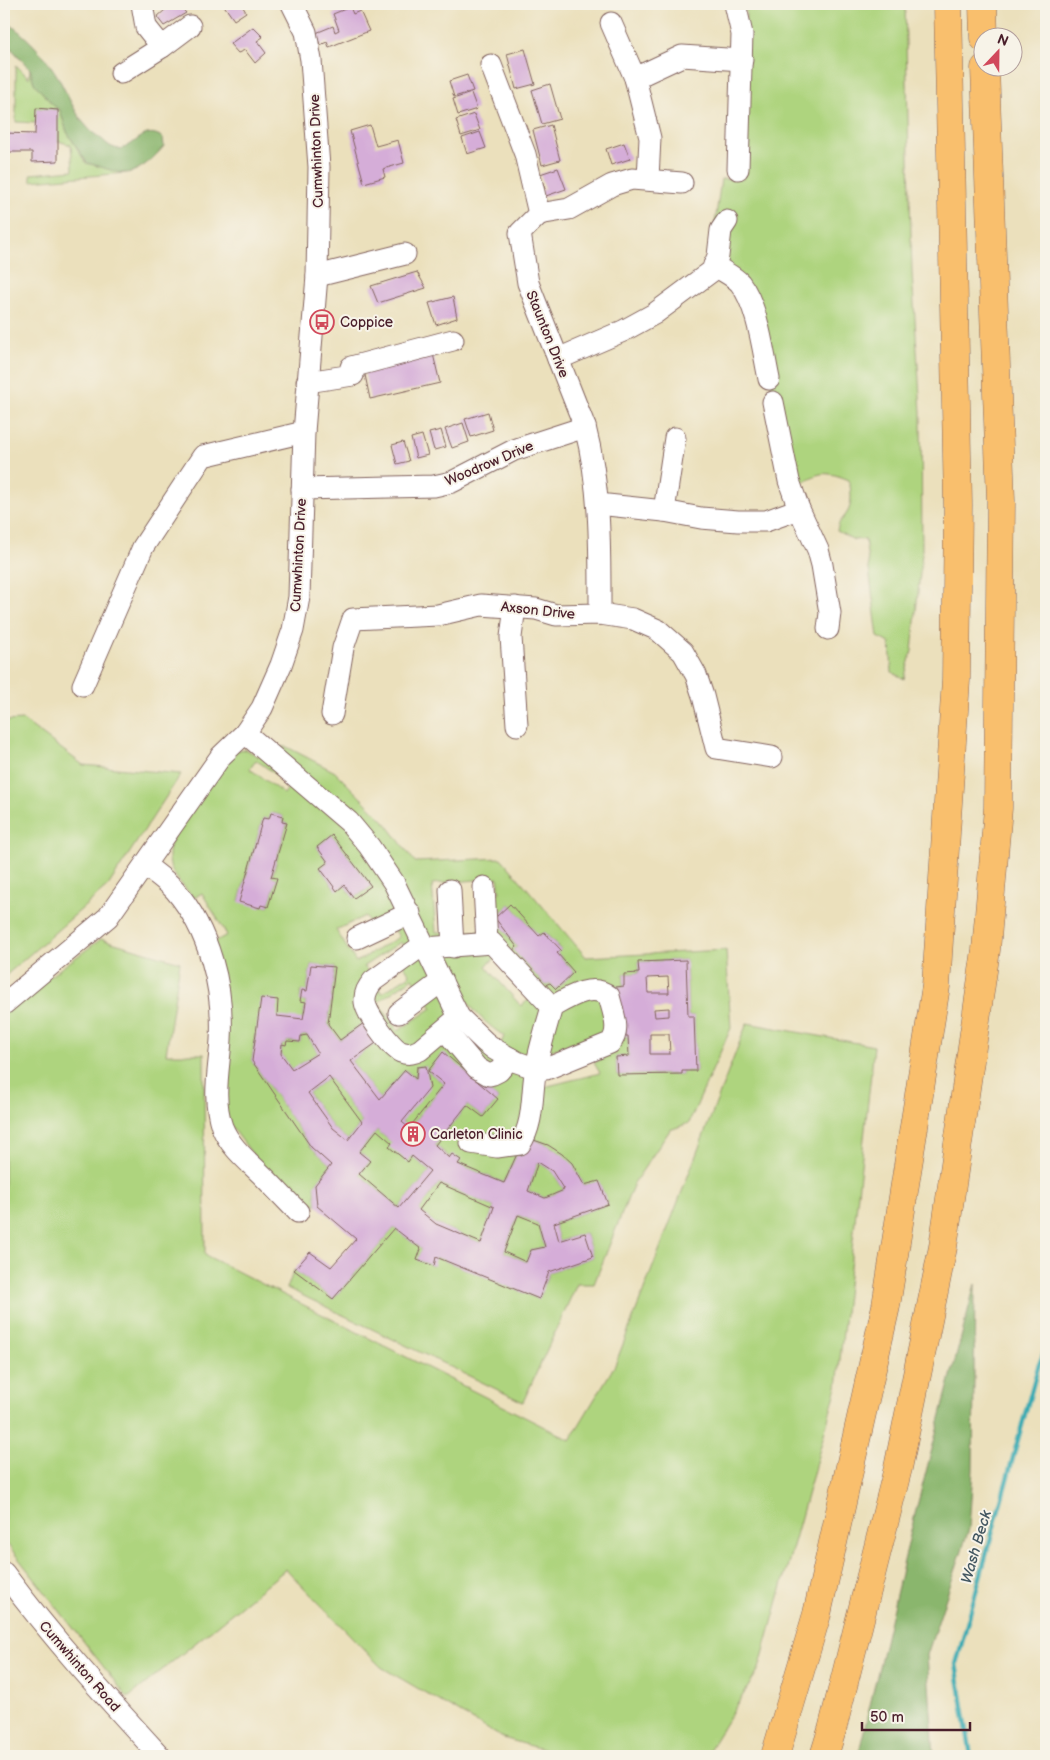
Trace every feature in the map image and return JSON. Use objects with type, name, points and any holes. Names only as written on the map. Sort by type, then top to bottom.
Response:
[{"type":"highway","points":[[775,1756],[817,1614],[886,1306],[936,986],[957,651],[958,506],[948,4]]},
{"type":"highway","points":[[983,4],[984,28]]},
{"type":"highway","points":[[824,1756],[898,1468],[943,1247],[986,950],[998,808],[1001,501],[985,78]]},
{"type":"street","points":[[142,4],[146,27],[162,47]]},
{"type":"street","name":"Cumwhinton Drive","points":[[4,1004],[108,917],[146,866],[221,756],[245,733],[262,708],[281,666],[293,630],[299,597],[304,432],[318,276],[319,166],[311,60],[306,32],[292,4]]},
{"type":"street","points":[[735,4],[742,34],[738,169]]},
{"type":"street","points":[[611,23],[635,78],[650,138],[648,179]]},
{"type":"street","points":[[120,73],[162,47],[190,26]]},
{"type":"street","points":[[635,78],[682,56],[742,60]]},
{"type":"street","points":[[491,65],[525,154],[539,214],[569,209],[612,185],[632,179],[682,183]]},
{"type":"street","name":"Staunton Drive","points":[[539,214],[520,233],[528,283],[585,426],[590,448],[598,504],[600,614]]},
{"type":"street","points":[[558,359],[623,331],[654,314],[712,271],[718,256],[721,230],[726,221]]},
{"type":"street","points":[[318,276],[405,254]]},
{"type":"street","points":[[714,265],[738,281],[747,293],[755,318],[769,379]]},
{"type":"street","points":[[307,382],[353,375],[351,368],[453,340]]},
{"type":"street","points":[[774,402],[789,482],[820,558],[830,613],[828,629]]},
{"type":"street","name":"Woodrow Drive","points":[[302,489],[434,486],[452,482],[514,450],[585,426]]},
{"type":"street","points":[[82,685],[143,547],[203,456],[304,432]]},
{"type":"street","points":[[664,511],[675,438]]},
{"type":"street","points":[[598,504],[738,522],[766,521],[799,509]]},
{"type":"street","name":"Axson Drive","points":[[332,714],[343,648],[353,619],[438,615],[481,605],[536,609],[556,614],[600,614],[633,619],[658,630],[683,652],[696,675],[716,748],[772,757]]},
{"type":"street","points":[[515,608],[511,637],[517,726]]},
{"type":"street","points":[[245,733],[349,822],[368,846],[394,883],[442,981],[452,1024],[510,1058],[536,1068],[540,1070],[546,1069],[610,1043],[615,1036],[615,1025],[609,996],[606,993],[592,990],[581,992],[552,1007],[536,1068],[530,1120],[520,1144],[497,1148],[471,1143]]},
{"type":"street","points":[[146,866],[173,888],[188,908],[206,944],[214,967],[221,1018],[216,1097],[223,1128],[236,1148],[298,1212]]},
{"type":"street","points":[[484,887],[487,943]]},
{"type":"street","points":[[450,890],[452,947]]},
{"type":"street","points":[[358,938],[410,914]]},
{"type":"street","points":[[452,1024],[413,1054],[399,1052],[380,1029],[366,1007],[364,1000],[368,986],[424,947],[452,947],[492,943],[552,1007]]},
{"type":"street","points":[[399,1013],[442,981]]},
{"type":"street","name":"Cumwhinton Road","points":[[4,1573],[68,1655],[160,1756]]},
{"type":"green space","points":[[746,4],[905,4],[912,273],[921,412],[922,553],[912,651],[904,679],[892,672],[890,643],[878,637],[865,539],[854,540],[837,531],[839,523],[847,513],[851,501],[849,480],[831,474],[819,474],[792,489],[782,420],[764,361],[729,270],[715,223],[721,179],[743,179]]},
{"type":"green space","points":[[4,20],[37,48],[57,76],[78,115],[93,133],[110,146],[119,149],[149,134],[155,134],[163,138],[164,146],[147,163],[130,172],[117,172],[87,163],[67,132],[60,110],[54,106],[34,83],[30,69],[4,43]]},
{"type":"green space","points":[[16,65],[29,78],[30,69],[34,83],[54,106],[60,110],[67,132],[86,163],[126,173],[31,181],[31,174],[73,170],[71,145],[58,141],[57,110],[37,108],[36,123],[16,122]]},
{"type":"green space","points":[[23,720],[83,765],[181,774],[108,886],[4,977],[4,721]]},
{"type":"green space","points":[[277,747],[287,747],[335,772],[385,822],[415,862],[501,858],[586,957],[726,950],[731,1028],[689,1123],[670,1130],[634,1183],[594,1284],[577,1284],[523,1402],[287,1288],[294,1270],[333,1299],[394,1228],[421,1249],[418,1260],[433,1266],[436,1257],[539,1299],[549,1272],[593,1257],[585,1233],[559,1241],[554,1223],[608,1204],[599,1182],[584,1185],[574,1168],[562,1155],[539,1141],[529,1138],[522,1156],[517,1154],[504,1183],[458,1164],[435,1145],[467,1105],[483,1117],[498,1099],[443,1053],[428,1071],[444,1084],[409,1128],[402,1122],[426,1066],[417,1067],[416,1079],[405,1070],[380,1099],[351,1061],[379,1041],[364,1023],[340,1040],[328,1024],[335,967],[311,965],[307,991],[301,991],[300,1001],[306,1002],[303,1019],[255,1035],[252,1061],[311,1147],[331,1165],[315,1185],[317,1206],[259,1163],[226,1119],[214,942],[227,935],[202,893],[194,898],[176,878],[169,858],[172,839],[233,752],[246,750],[257,756]],"holes":[[[256,760],[290,785],[284,794],[250,769]],[[272,813],[283,816],[282,822],[287,823],[272,877],[277,878],[268,907],[261,905],[260,907],[239,901],[263,818],[269,819]],[[332,835],[371,887],[354,898],[344,885],[336,890],[320,868],[328,862],[317,847]],[[498,878],[500,892],[491,895],[493,931],[436,932],[432,884]],[[510,904],[539,936],[544,932],[561,949],[557,953],[574,972],[556,989],[550,983],[545,985],[513,950],[517,947],[495,918]],[[365,916],[372,926],[388,919],[399,937],[356,962],[336,930]],[[401,942],[407,952],[399,957],[410,975],[382,993],[364,966]],[[495,958],[531,998],[521,1006],[486,966]],[[686,960],[688,1016],[694,1016],[696,1071],[682,1071],[682,1074],[617,1075],[616,1057],[629,1056],[628,1036],[617,1014],[616,987],[624,986],[624,974],[639,973],[638,962]],[[449,963],[458,986],[470,1005],[484,1021],[504,1036],[500,1046],[460,1008],[440,965]],[[413,978],[432,1008],[398,1031],[378,1002]],[[594,1035],[603,1057],[594,1063],[600,1073],[544,1087],[542,1076],[550,1051]]]},
{"type":"green space","points":[[101,939],[180,962],[166,1054],[204,1054],[205,1255],[570,1440],[615,1365],[747,1023],[874,1046],[837,1387],[759,1669],[706,1755],[567,1756],[503,1738],[381,1667],[286,1569],[128,1698],[4,1540],[4,1013],[16,1001]]},
{"type":"green space","points":[[307,1035],[318,1053],[292,1069],[281,1054],[282,1044],[286,1044],[287,1041],[300,1042],[301,1036]]},
{"type":"green space","points":[[329,1077],[362,1122],[348,1140],[333,1128],[308,1093]]},
{"type":"green space","points":[[377,1130],[408,1161],[412,1156],[430,1171],[399,1208],[359,1174],[370,1161],[359,1152]]},
{"type":"green space","points":[[538,1162],[552,1171],[564,1190],[545,1198],[528,1191]]},
{"type":"green space","points":[[439,1183],[494,1207],[481,1243],[436,1224],[419,1210]]},
{"type":"green space","points":[[518,1215],[538,1223],[545,1247],[531,1250],[526,1262],[504,1252]]},
{"type":"green space","points":[[975,1284],[973,1470],[969,1529],[927,1655],[934,1756],[858,1756],[915,1514]]},
{"type":"building","points":[[159,4],[178,4],[186,13],[164,26],[157,17],[165,10]]},
{"type":"building","points":[[223,4],[241,4],[246,12],[234,20]]},
{"type":"building","points":[[350,7],[353,14],[360,11],[369,31],[329,47],[327,42],[320,45],[316,33],[333,26],[335,32],[339,30],[333,14]]},
{"type":"building","points":[[253,27],[263,37],[257,41],[266,53],[255,63],[245,50],[238,53],[230,44]]},
{"type":"building","points":[[525,49],[535,84],[516,89],[507,54]]},
{"type":"building","points":[[467,75],[473,91],[454,97],[449,81]]},
{"type":"building","points":[[550,84],[560,119],[542,124],[532,90]]},
{"type":"building","points":[[471,93],[477,109],[458,115],[453,99]]},
{"type":"building","points":[[36,108],[58,110],[58,161],[32,162],[32,152],[4,152],[4,133],[35,134]]},
{"type":"building","points":[[474,114],[480,130],[461,136],[456,120]]},
{"type":"building","points":[[370,125],[376,146],[398,140],[404,163],[383,169],[385,177],[364,183],[350,131]]},
{"type":"building","points":[[551,125],[560,160],[542,165],[533,130]]},
{"type":"building","points":[[480,132],[486,148],[467,154],[462,138]]},
{"type":"building","points":[[624,143],[630,159],[611,165],[606,149]]},
{"type":"building","points":[[558,168],[566,189],[543,197],[541,191],[545,189],[540,174]]},
{"type":"building","points":[[417,272],[426,288],[378,303],[371,286]]},
{"type":"building","points":[[453,297],[457,318],[436,325],[429,303]]},
{"type":"building","points":[[433,354],[440,383],[370,399],[364,370]]},
{"type":"building","points":[[488,412],[493,430],[471,437],[465,419]]},
{"type":"building","points":[[463,423],[469,442],[452,448],[445,429]]},
{"type":"building","points":[[441,430],[446,447],[434,450],[429,433]]},
{"type":"building","points":[[422,435],[428,455],[416,458],[411,438]]},
{"type":"building","points":[[403,442],[409,461],[397,464],[392,445]]},
{"type":"building","points":[[271,813],[283,816],[282,822],[287,823],[271,877],[277,878],[268,907],[261,905],[260,908],[239,902],[263,818],[269,819]]},
{"type":"building","points":[[332,835],[371,886],[354,898],[344,885],[337,891],[320,868],[328,862],[317,847]]},
{"type":"building","points":[[510,904],[539,936],[544,932],[561,950],[557,953],[574,972],[556,989],[550,983],[545,985],[513,950],[517,947],[495,918]]},
{"type":"building","points":[[686,960],[688,1016],[694,1016],[696,1071],[682,1071],[682,1074],[617,1075],[616,1057],[629,1056],[628,1036],[623,1036],[617,1014],[616,987],[624,986],[624,974],[639,973],[638,962]],"holes":[[[668,977],[669,993],[648,993],[647,978]],[[669,1008],[669,1016],[655,1017],[654,1009]],[[650,1034],[669,1034],[670,1054],[650,1054]]]},
{"type":"building","name":"Carleton Clinic","points":[[311,965],[335,967],[328,1024],[340,1040],[364,1023],[379,1041],[351,1061],[380,1099],[405,1070],[416,1079],[417,1067],[426,1066],[430,1088],[402,1122],[409,1128],[444,1084],[428,1071],[443,1052],[498,1099],[483,1117],[467,1105],[435,1145],[449,1158],[452,1154],[461,1160],[458,1164],[504,1183],[517,1154],[522,1156],[528,1138],[548,1145],[562,1154],[572,1163],[584,1185],[599,1181],[608,1204],[554,1223],[559,1241],[585,1233],[593,1257],[549,1272],[539,1299],[436,1257],[434,1266],[417,1260],[421,1249],[394,1228],[333,1299],[294,1270],[310,1252],[331,1267],[356,1239],[317,1206],[315,1185],[331,1165],[311,1147],[252,1061],[261,998],[278,1000],[277,1016],[303,1019],[306,1002],[300,1001],[302,990],[307,991]],"holes":[[[307,1035],[318,1053],[292,1069],[281,1054],[282,1044],[286,1045],[287,1041],[300,1042],[301,1036]],[[329,1077],[362,1122],[348,1140],[333,1128],[308,1093]],[[377,1130],[392,1143],[389,1147],[408,1162],[412,1156],[430,1171],[399,1208],[359,1174],[370,1161],[359,1152]],[[538,1162],[552,1171],[564,1190],[545,1198],[528,1191]],[[439,1183],[494,1207],[481,1243],[436,1224],[419,1210]],[[518,1215],[538,1223],[545,1247],[531,1250],[526,1262],[504,1252]]]},
{"type":"waterway","name":"Wash Beck","points":[[971,1756],[956,1664],[1038,1367],[1046,1347]]},
{"type":"place","name":"Coppice","points":[[322,322]]},
{"type":"place","name":"Carleton Clinic","points":[[413,1134]]}]
